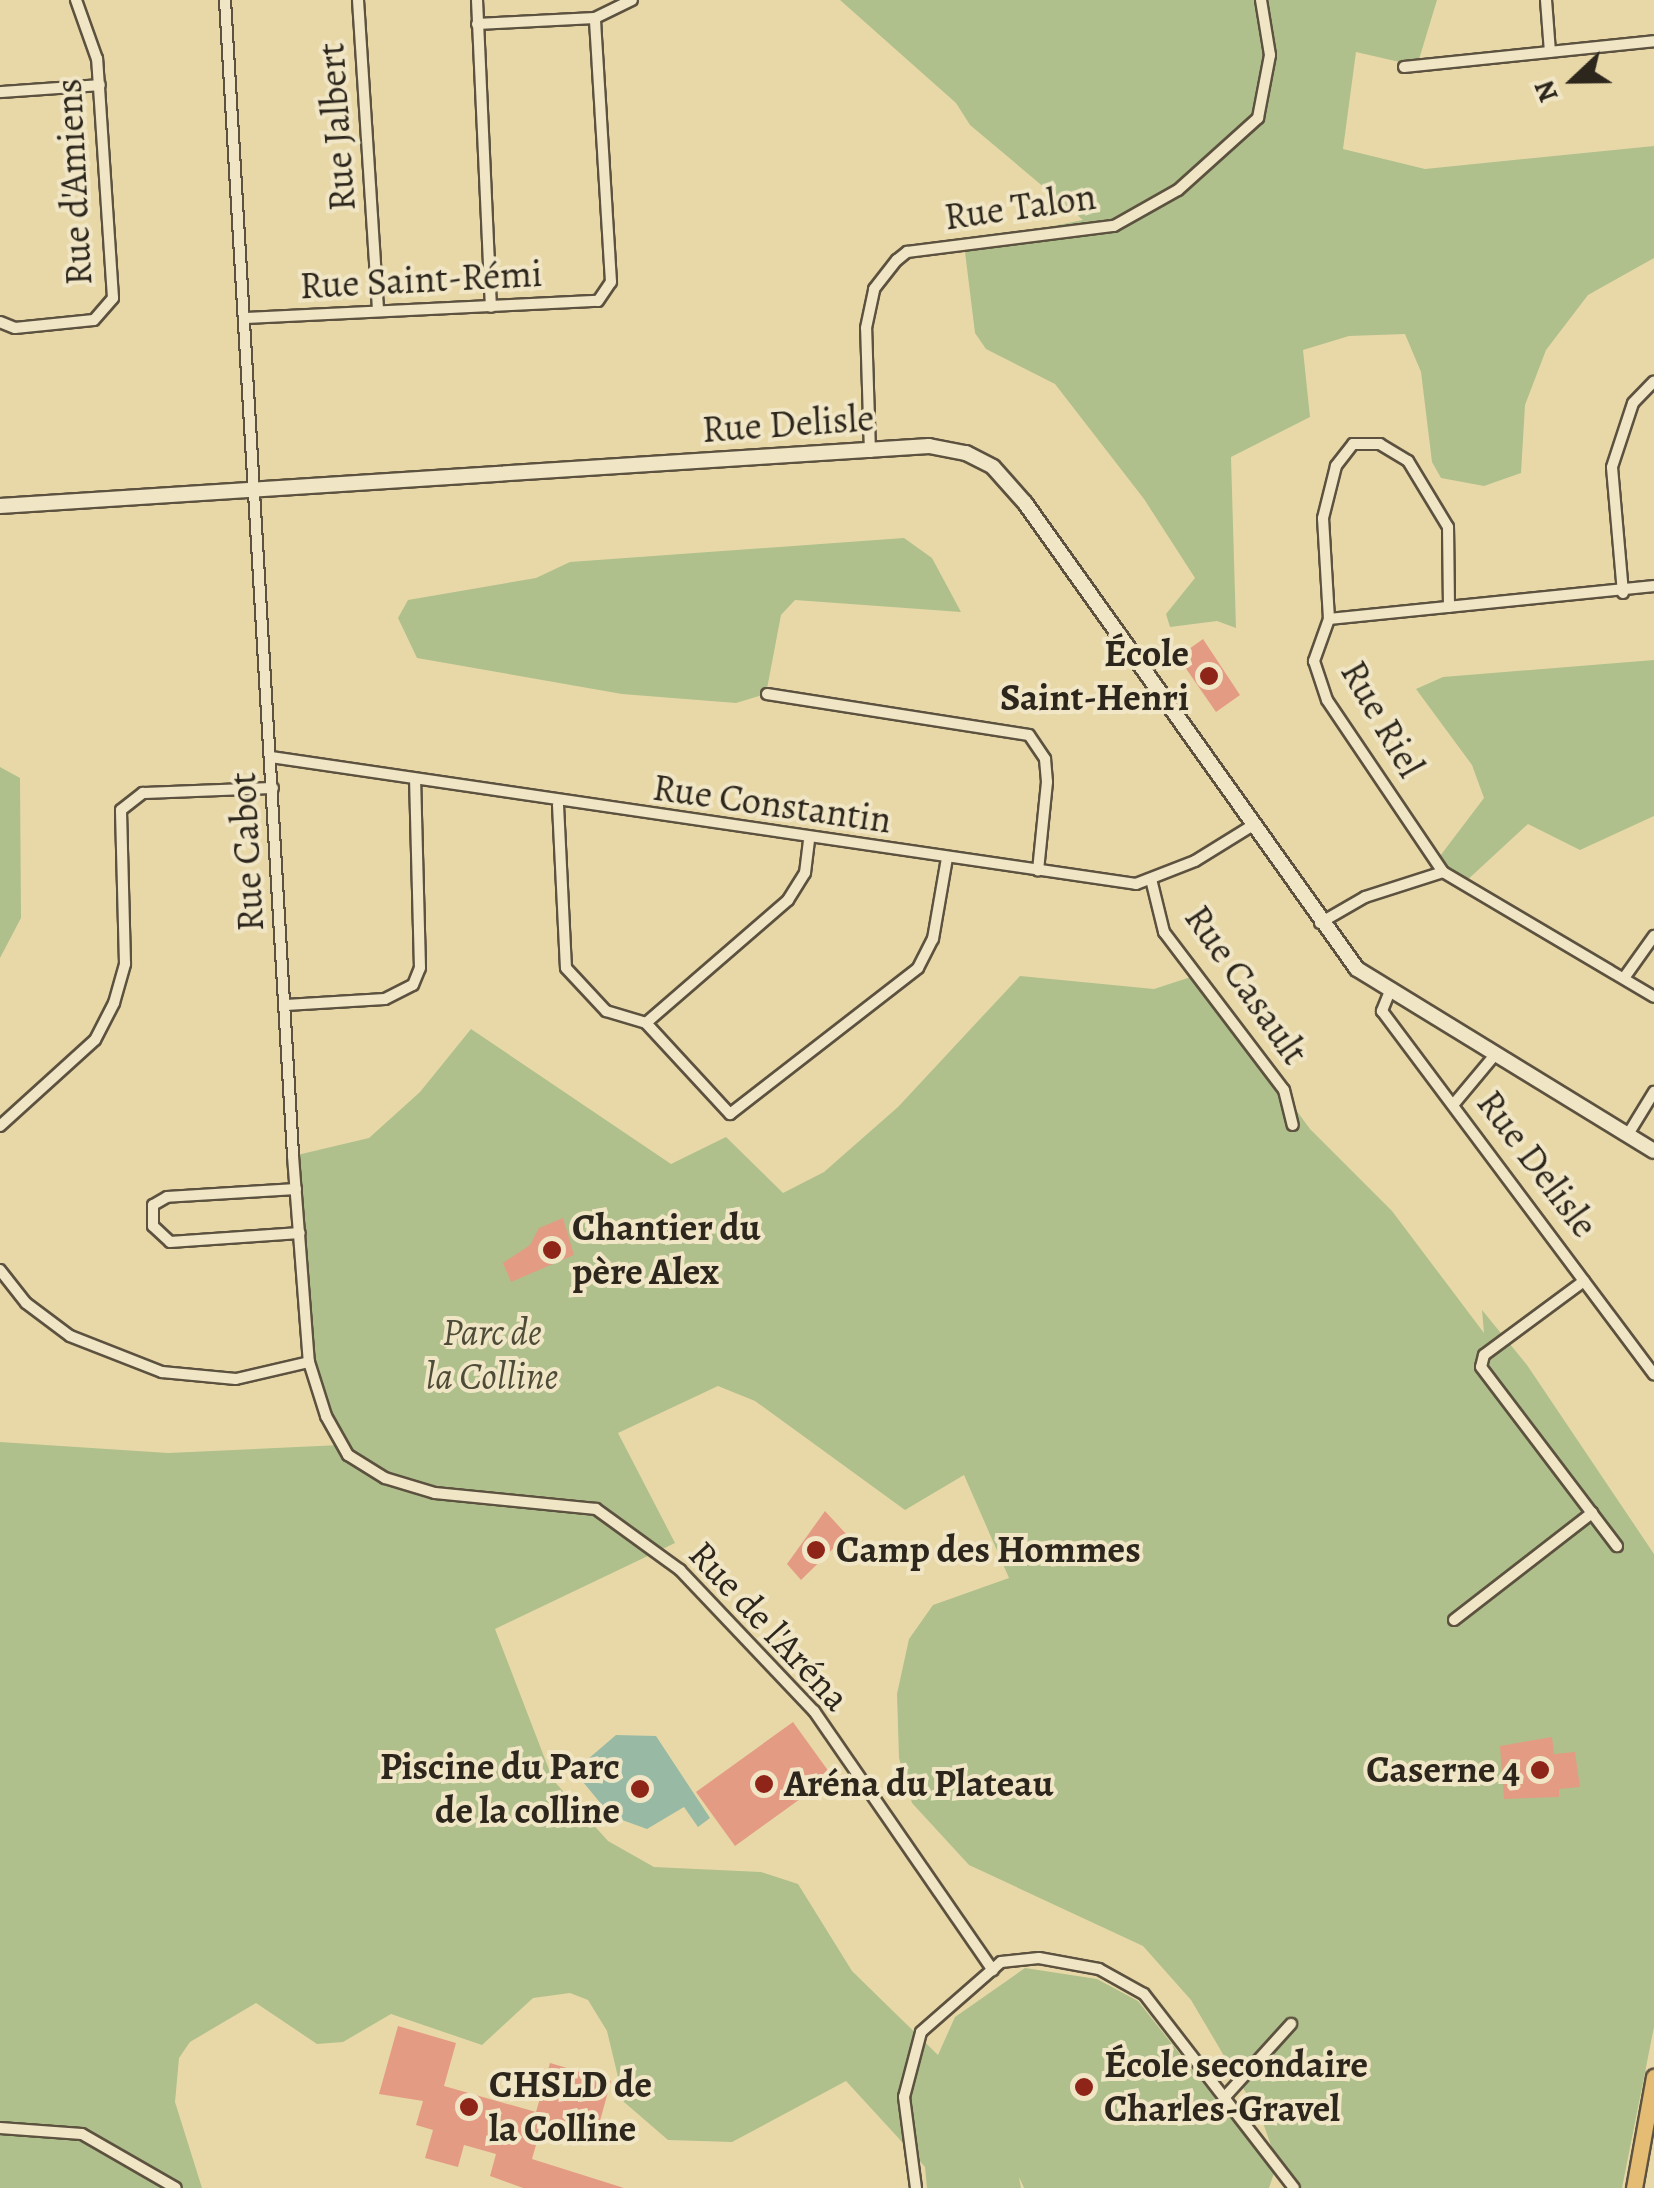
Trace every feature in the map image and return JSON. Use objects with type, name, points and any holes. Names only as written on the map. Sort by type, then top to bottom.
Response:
[{"type":"main road","points":[[1634,2188],[1654,2077]]},
{"type":"street","name":"Rue d'Amiens","points":[[0,322],[56,326],[106,314],[113,298],[100,85],[76,0]]},
{"type":"street","name":"Rue Cabot","points":[[225,0],[309,1362],[340,1444],[361,1467],[435,1493],[576,1505]]},
{"type":"street","name":"Rue Jalbert","points":[[358,0],[378,310]]},
{"type":"street","points":[[477,0],[491,308]]},
{"type":"street","points":[[477,24],[596,18],[632,0]]},
{"type":"street","name":"Rue Talon","points":[[870,452],[866,328],[874,289],[896,260],[907,252],[1114,226],[1178,190],[1258,118],[1270,55],[1261,0]]},
{"type":"street","points":[[1546,0],[1550,52]]},
{"type":"street","name":"Rue Saint-Rémi","points":[[246,318],[598,301],[612,282],[596,18]]},
{"type":"street","points":[[1404,67],[1654,41]]},
{"type":"street","points":[[0,92],[100,85]]},
{"type":"street","points":[[1623,593],[1612,467],[1633,403],[1654,381]]},
{"type":"street","name":"Rue Riel","points":[[1449,607],[1448,527],[1408,461],[1380,444],[1353,444],[1336,466],[1323,518],[1329,619],[1314,661],[1327,700],[1443,872],[1654,997]]},
{"type":"street","name":"Rue Delisle","points":[[0,506],[929,446],[993,467],[1253,825],[1333,943],[1390,991],[1654,1151]]},
{"type":"street","points":[[1329,619],[1623,593],[1654,586]]},
{"type":"street","points":[[766,694],[1029,735],[1046,770],[1038,871]]},
{"type":"street","name":"Rue Constantin","points":[[272,757],[558,805],[809,841],[1038,871],[1151,880]]},
{"type":"street","points":[[286,1006],[384,998],[413,984],[420,968],[415,782]]},
{"type":"street","points":[[0,1126],[95,1040],[114,1003],[125,964],[122,810],[143,793],[273,788]]},
{"type":"street","points":[[558,805],[566,968],[606,1011],[646,1023],[730,1114],[918,968],[932,939],[946,858]]},
{"type":"street","points":[[1151,880],[1253,825]]},
{"type":"street","points":[[646,1023],[788,900],[806,874],[809,841]]},
{"type":"street","points":[[1319,924],[1396,884],[1443,872]]},
{"type":"street","name":"Rue Casault","points":[[1151,880],[1164,932],[1284,1090],[1292,1125]]},
{"type":"street","points":[[1624,978],[1654,936]]},
{"type":"street","name":"Rue Delisle","points":[[1390,991],[1382,1011],[1654,1374]]},
{"type":"street","points":[[1453,1105],[1494,1056]]},
{"type":"street","points":[[1627,1136],[1654,1092]]},
{"type":"street","points":[[296,1189],[167,1197],[153,1205],[152,1226],[170,1242],[300,1234]]},
{"type":"street","points":[[0,1270],[26,1303],[70,1336],[143,1366],[236,1379],[309,1362]]},
{"type":"street","points":[[1584,1281],[1484,1355],[1481,1367],[1617,1546]]},
{"type":"street","name":"Rue de l'Aréna","points":[[576,1505],[621,1522],[680,1570],[792,1684],[993,1970]]},
{"type":"street","points":[[1454,1620],[1592,1514]]},
{"type":"street","points":[[916,2188],[904,2097],[911,2055],[948,2003],[993,1970],[1013,1959],[1047,1958],[1118,1978],[1148,1998],[1294,2188]]},
{"type":"street","points":[[1224,2098],[1291,2024]]},
{"type":"street","points":[[0,2128],[82,2134],[176,2188]]},
{"type":"green space","points":[[840,0],[1437,0],[1417,66],[1356,52],[1343,149],[1425,169],[1654,146],[1654,258],[1588,295],[1546,350],[1525,405],[1521,473],[1484,486],[1441,478],[1432,462],[1421,372],[1405,334],[1349,336],[1303,350],[1310,417],[1231,457],[1236,628],[1217,621],[1170,627],[1166,614],[1195,578],[1144,499],[1055,384],[986,349],[975,333],[964,244],[1083,220],[970,125],[956,103]]},
{"type":"green space","points":[[904,538],[932,558],[961,612],[795,600],[781,615],[766,694],[736,703],[622,694],[417,658],[398,618],[408,600],[536,578],[570,562]]},
{"type":"green space","points":[[1654,660],[1654,816],[1580,850],[1528,824],[1464,883],[1444,871],[1437,860],[1484,798],[1472,765],[1416,689],[1443,677]]},
{"type":"green space","points":[[0,767],[20,778],[21,918],[0,958]]},
{"type":"green space","name":"Parc de la Colline","points":[[1197,975],[1310,1129],[1392,1211],[1484,1333],[1482,1310],[1527,1365],[1654,1554],[1654,2027],[1622,2188],[1286,2188],[1262,2120],[1191,2000],[1143,1946],[969,1865],[912,1803],[899,1758],[897,1694],[909,1639],[933,1605],[1009,1578],[964,1475],[905,1510],[755,1401],[718,1386],[618,1433],[675,1543],[495,1629],[553,1780],[608,1841],[654,1867],[761,1872],[798,1884],[852,1971],[938,2055],[955,2017],[1025,1968],[1097,1979],[1138,2001],[1274,2173],[1269,2188],[1024,2188],[1019,2177],[1021,2188],[927,2188],[925,2167],[846,2081],[732,2142],[668,2140],[624,2102],[607,2031],[588,2000],[570,1993],[533,1998],[482,2045],[391,2014],[343,2042],[317,2044],[256,2003],[190,2042],[179,2058],[175,2102],[202,2188],[0,2188],[0,1442],[168,1453],[340,1445],[309,1362],[293,1156],[369,1138],[420,1092],[471,1029],[671,1164],[726,1137],[783,1193],[824,1172],[898,1107],[1020,976],[1154,989]]},
{"type":"shaded area","name":"Piscine du Parc de la colline","points":[[616,1735],[656,1736],[710,1818],[698,1827],[684,1807],[647,1829],[611,1816],[574,1771]]},
{"type":"building","name":"École Saint-Henri","points":[[1203,639],[1240,695],[1216,712],[1178,657]]},
{"type":"building","name":"Chantier du père Alex","points":[[563,1218],[574,1255],[511,1282],[503,1263],[530,1245],[539,1228]]},
{"type":"building","name":"Camp des Hommes","points":[[825,1511],[847,1535],[801,1580],[787,1564]]},
{"type":"building","name":"Aréna du Plateau","points":[[793,1722],[832,1776],[735,1846],[696,1792]]},
{"type":"building","name":"Caserne 4","points":[[1552,1737],[1554,1754],[1575,1752],[1580,1787],[1559,1789],[1559,1797],[1504,1799],[1500,1746]]},
{"type":"building","name":"CHSLD de la Colline","points":[[398,2026],[456,2043],[444,2086],[536,2112],[550,2063],[611,2081],[595,2139],[542,2124],[532,2159],[624,2188],[523,2188],[490,2176],[496,2154],[464,2145],[458,2167],[425,2158],[433,2130],[416,2125],[423,2101],[379,2094]]},
{"type":"place","name":"École Saint-Henri","points":[[1209,676]]},
{"type":"place","name":"Chantier du père Alex","points":[[552,1250]]},
{"type":"place","name":"Camp des Hommes","points":[[816,1550]]},
{"type":"place","name":"Caserne 4","points":[[1540,1770]]},
{"type":"place","name":"Aréna du Plateau","points":[[764,1784]]},
{"type":"place","name":"Piscine du Parc de la colline","points":[[640,1789]]},
{"type":"place","name":"École secondaire Charles-Gravel","points":[[1084,2087]]},
{"type":"place","name":"CHSLD de la Colline","points":[[469,2107]]}]
